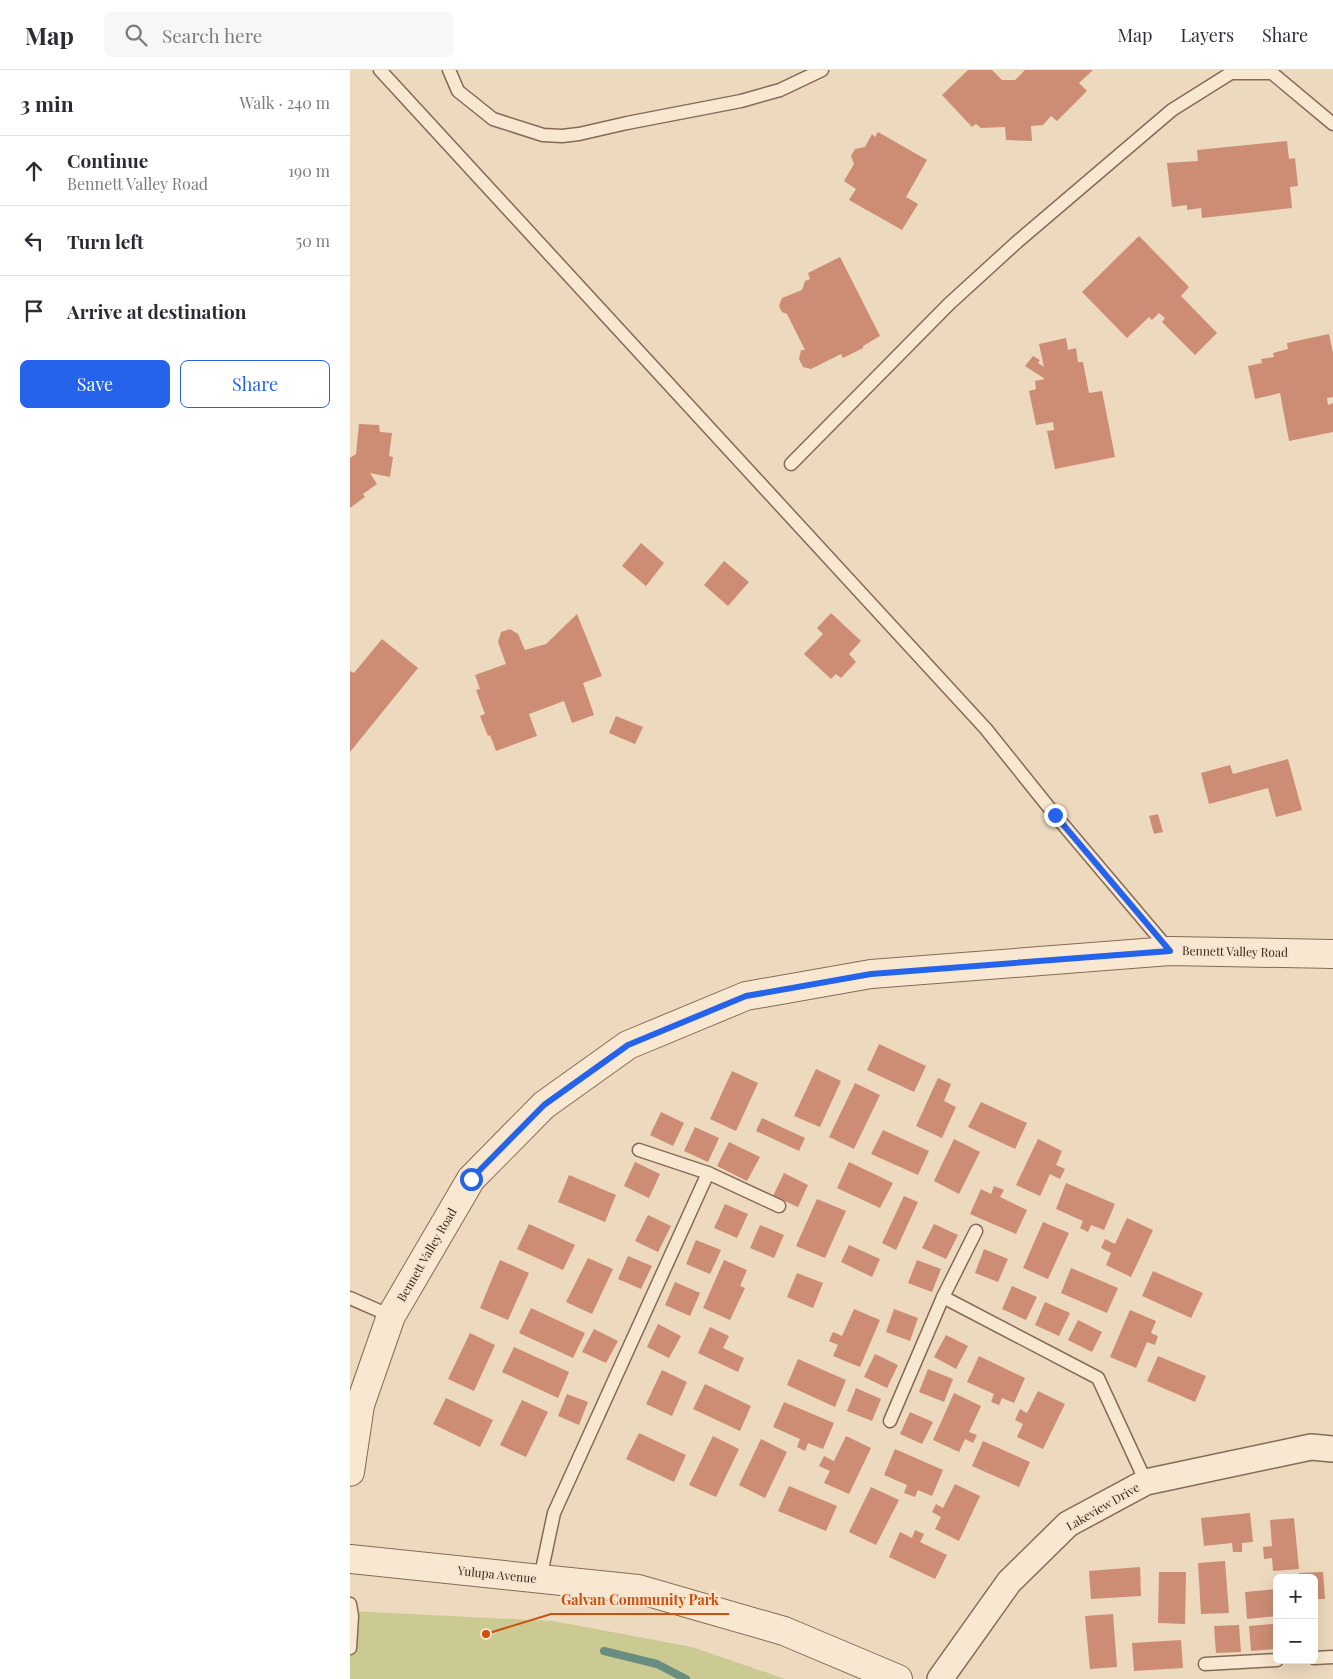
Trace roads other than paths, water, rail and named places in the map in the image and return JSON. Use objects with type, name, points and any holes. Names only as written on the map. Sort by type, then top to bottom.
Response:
[{"type":"street","name":"Bennett Valley Road","points":[[350,1472],[360,1405],[391,1316],[471,1179],[544,1105],[628,1045],[746,996],[871,974],[1170,951],[1333,954]]},
{"type":"street","name":"Lakeview Drive","points":[[940,1679],[1009,1582],[1068,1524],[1146,1482],[1311,1447],[1333,1449]]},
{"type":"street","name":"Yulupa Avenue","points":[[350,1559],[638,1589],[784,1631],[898,1679]]},
{"type":"lane","points":[[380,70],[986,729],[1055,815],[1170,951]]},
{"type":"lane","points":[[449,70],[458,90],[493,119],[544,135],[562,136],[741,101],[780,90],[822,70]]},
{"type":"lane","points":[[790,464],[949,304],[1017,242],[1172,110],[1231,73],[1272,72],[1331,117]]},
{"type":"lane","points":[[639,1150],[708,1173],[779,1206]]},
{"type":"lane","points":[[540,1579],[554,1513],[708,1173]]},
{"type":"lane","points":[[890,1421],[943,1297],[976,1231]]},
{"type":"lane","points":[[943,1297],[1098,1378],[1146,1482]]},
{"type":"lane","points":[[350,1298],[391,1316]]},
{"type":"lane","points":[[350,1604],[352,1616],[350,1648]]},
{"type":"lane","points":[[1318,1658],[1333,1657]]},
{"type":"lane","points":[[1205,1664],[1273,1660]]},
{"type":"waterway","points":[[604,1651],[657,1664],[686,1679]]},
{"type":"place","name":"Galvan Community Park","points":[[486,1634]]}]
